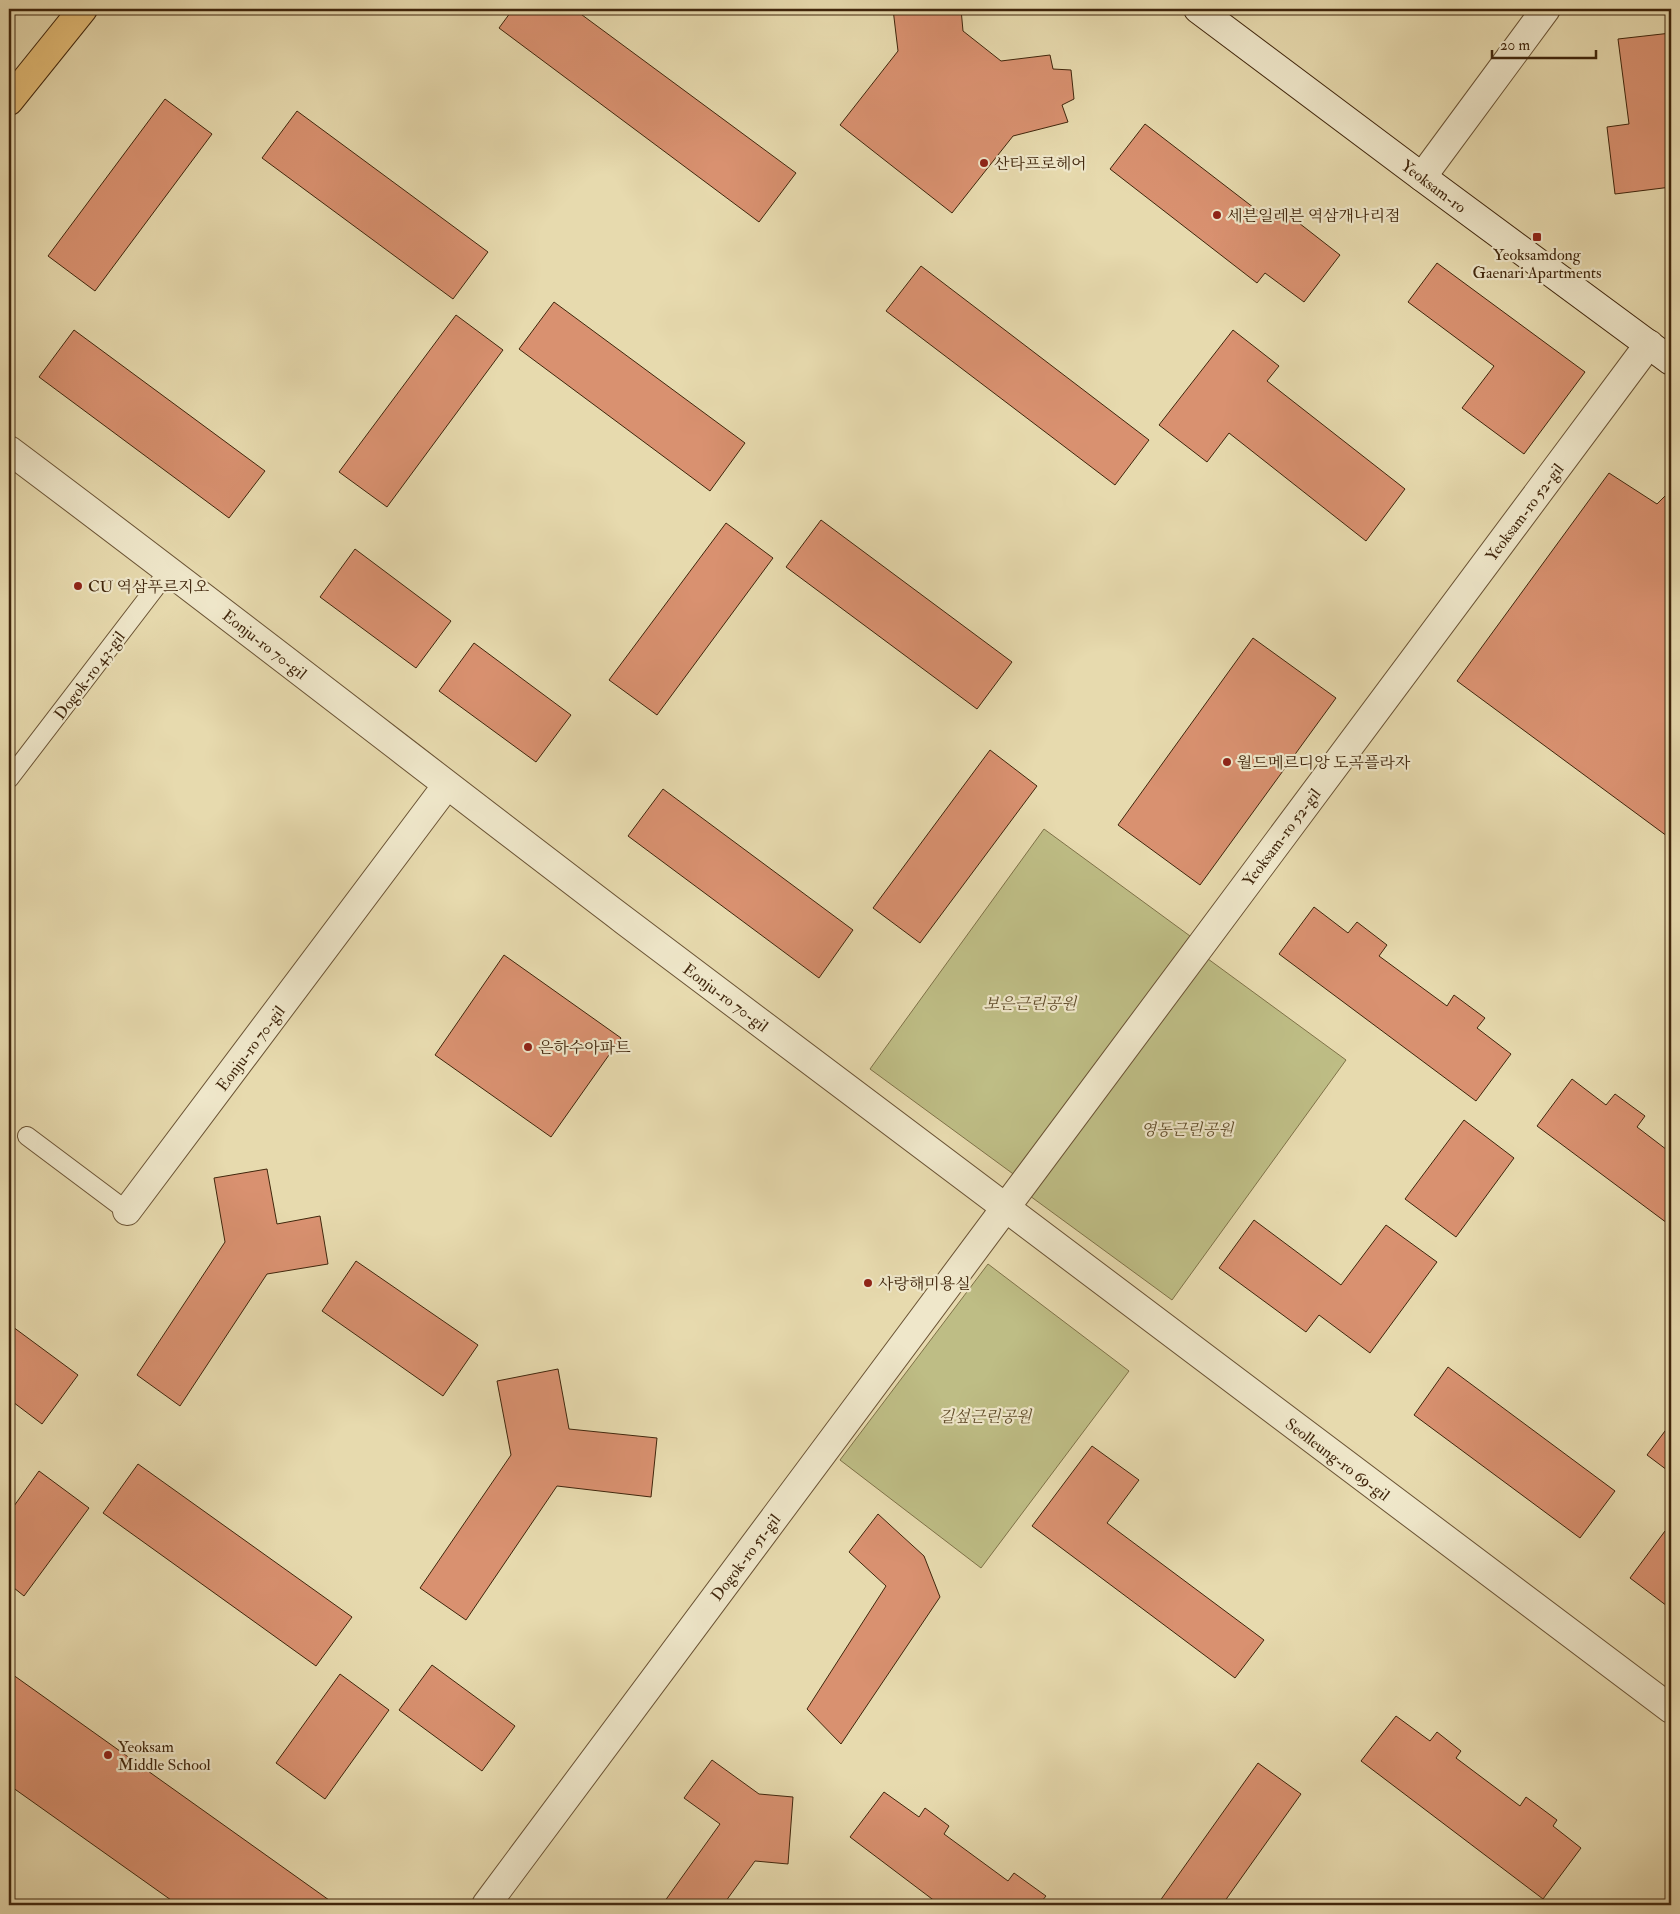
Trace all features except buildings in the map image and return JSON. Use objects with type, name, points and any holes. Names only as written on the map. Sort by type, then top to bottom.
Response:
[{"type":"main road","points":[[9,101],[83,9]]},
{"type":"street","name":"Yeoksam-ro","points":[[1198,9],[1671,361]]},
{"type":"street","points":[[1422,177],[1546,9]]},
{"type":"street","name":"Yeoksam-ro 52-gil","points":[[1004,1209],[1649,344]]},
{"type":"street","name":"Eonju-ro 70-gil","points":[[9,450],[169,570],[447,786],[1004,1209]]},
{"type":"street","name":"Eonju-ro 70-gil","points":[[127,1211],[447,786]]},
{"type":"street","name":"Seolleung-ro 69-gil","points":[[1004,1209],[1671,1709]]},
{"type":"street","name":"Dogok-ro 51-gil","points":[[486,1905],[1004,1209]]},
{"type":"lane","name":"Dogok-ro 43-gil","points":[[9,779],[169,570]]},
{"type":"lane","name":"Eonju-ro 70-gil","points":[[27,1136],[127,1211]]},
{"type":"green space","name":"보은근린공원","points":[[1044,829],[1190,936],[1016,1176],[870,1069]]},
{"type":"green space","name":"영동근린공원","points":[[1204,956],[1346,1060],[1172,1300],[1030,1196]]},
{"type":"green space","name":"길섶근린공원","points":[[988,1264],[1129,1371],[981,1568],[840,1460]]},
{"type":"place","name":"산타프로헤어","points":[[984,163]]},
{"type":"place","name":"세븐일레븐 역삼개나리점","points":[[1217,215]]},
{"type":"place","name":"Yeoksamdong Gaenari Apartments","points":[[1537,237]]},
{"type":"place","name":"CU 역삼푸르지오","points":[[78,586]]},
{"type":"place","name":"월드메르디앙 도곡플라자","points":[[1227,762]]},
{"type":"place","name":"은하수아파트","points":[[528,1047]]},
{"type":"place","name":"사랑해미용실","points":[[868,1283]]},
{"type":"place","name":"Yeoksam Middle School","points":[[108,1755]]}]
